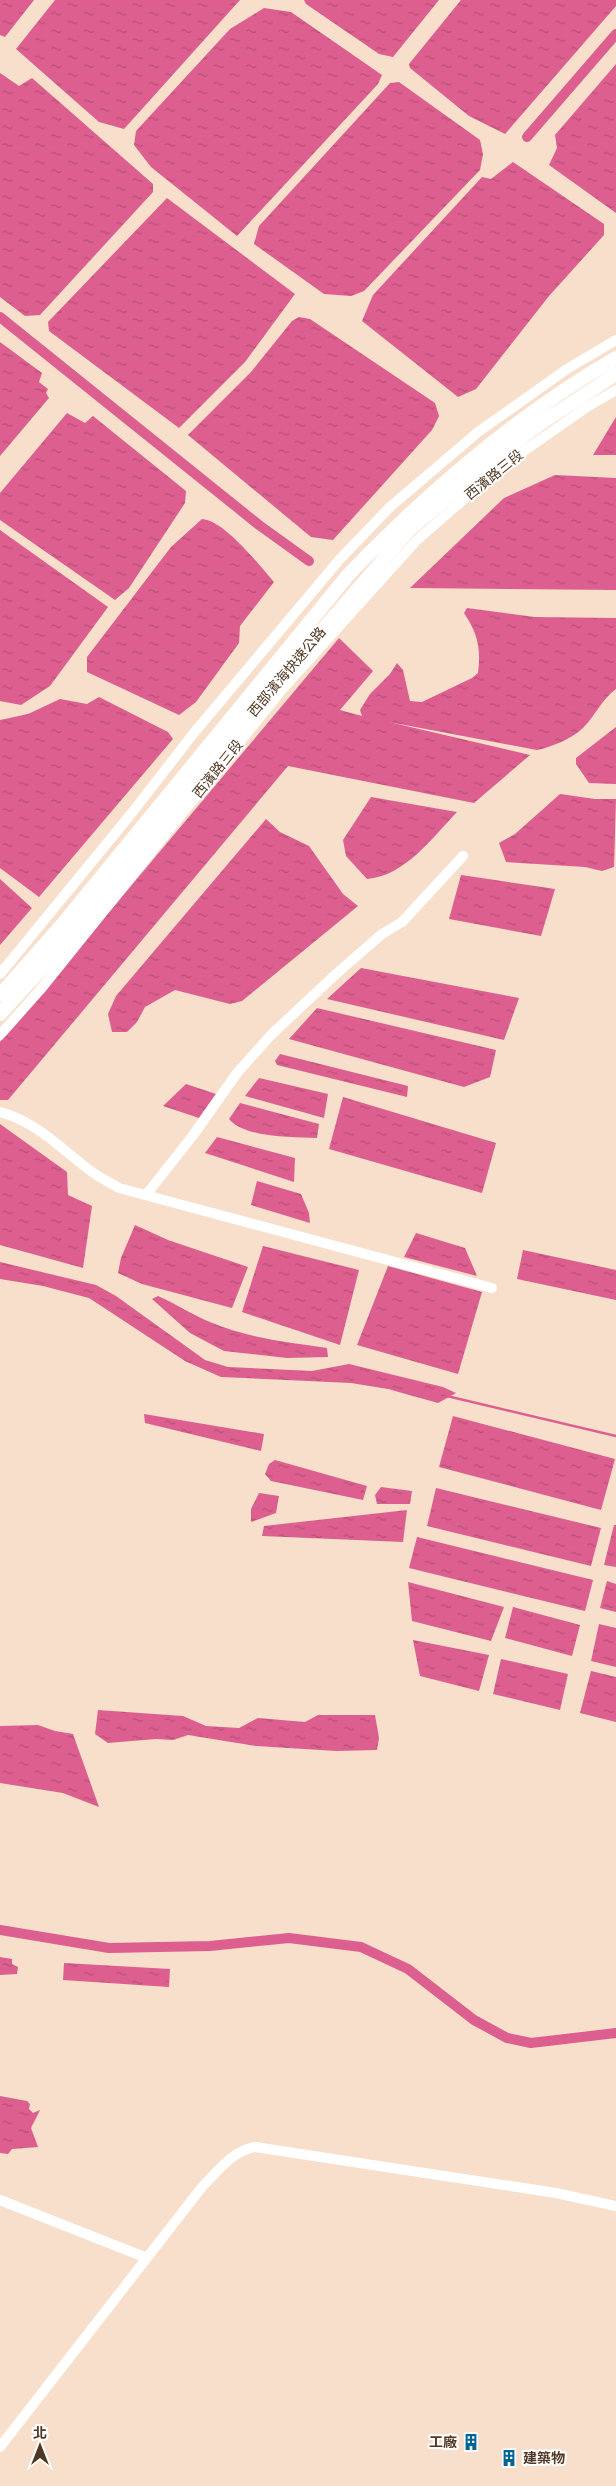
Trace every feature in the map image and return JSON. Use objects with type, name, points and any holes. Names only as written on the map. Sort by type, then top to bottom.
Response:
[{"type":"highway","name":"西部濱海快速公路","points":[[0,994],[62,924],[349,574],[386,535],[483,450],[571,385],[616,358]]},
{"type":"highway","name":"西部濱海快速公路","points":[[0,1014],[54,955],[279,679],[409,530],[492,460],[541,423],[616,374]]},
{"type":"street","points":[[0,974],[131,814],[193,734],[358,540],[390,507],[478,432],[567,370],[616,340]]},
{"type":"street","name":"西濱路三段","points":[[0,1034],[40,990],[280,692],[418,540],[501,467],[616,390]]},
{"type":"street","points":[[146,1195],[194,1134],[237,1074],[272,1034],[382,934],[402,922],[463,856]]},
{"type":"street","points":[[0,1112],[15,1116],[45,1134],[96,1175],[119,1188],[492,1288]]},
{"type":"street","points":[[0,2447],[202,2187],[227,2162],[244,2149],[255,2146],[556,2193],[616,2206]]},
{"type":"street","points":[[0,2200],[146,2258]]},
{"type":"water","points":[[0,0],[34,0],[5,37],[0,35]]},
{"type":"water","points":[[55,0],[240,0],[124,129],[99,122],[16,49]]},
{"type":"water","points":[[304,0],[439,0],[393,57],[379,54],[306,4]]},
{"type":"water","points":[[461,0],[616,0],[616,6],[505,134],[469,116],[410,68],[409,64]]},
{"type":"water","points":[[264,8],[291,12],[382,75],[378,84],[237,236],[151,167],[134,145],[136,131],[230,29]]},
{"type":"water","points":[[616,64],[616,213],[549,165],[557,148],[555,135]]},
{"type":"water","points":[[0,73],[19,86],[32,78],[153,184],[153,192],[40,315],[25,316],[0,297]]},
{"type":"water","points":[[399,82],[480,140],[483,154],[480,170],[364,291],[351,296],[324,294],[254,244],[259,226],[390,83]]},
{"type":"water","points":[[513,162],[604,224],[604,235],[549,296],[476,389],[458,397],[362,321],[373,295],[482,177],[491,179]]},
{"type":"water","points":[[167,198],[295,294],[245,362],[179,428],[49,331],[48,322]]},
{"type":"water","points":[[299,317],[310,319],[435,403],[439,416],[432,430],[333,540],[311,537],[188,435],[251,372],[292,321]]},
{"type":"water","points":[[0,342],[42,373],[39,382],[48,389],[46,393],[49,398],[0,456]]},
{"type":"water","points":[[67,413],[85,423],[93,416],[186,491],[185,503],[129,588],[115,600],[0,520],[0,493]]},
{"type":"water","points":[[616,417],[616,455],[593,455]]},
{"type":"water","points":[[555,475],[616,478],[616,590],[410,588],[504,498]]},
{"type":"water","points":[[202,519],[211,521],[241,544],[274,582],[240,626],[239,643],[196,702],[179,715],[87,672],[87,657],[171,547]]},
{"type":"water","points":[[0,530],[108,607],[50,686],[21,705],[0,701]]},
{"type":"water","points":[[467,608],[535,617],[616,618],[616,689],[583,728],[573,736],[549,747],[537,750],[389,722],[530,755],[474,803],[288,766],[8,1100],[0,1100],[0,1042],[339,638],[373,671],[340,710],[362,716],[360,710],[370,694],[390,674],[397,663],[403,670],[410,701],[422,702],[472,678],[478,673],[479,649],[473,628],[464,613]]},
{"type":"water","points":[[99,697],[168,732],[173,739],[39,897],[0,868],[0,720],[28,714],[60,699],[87,704]]},
{"type":"water","points":[[616,727],[616,784],[589,783],[576,764],[576,758]]},
{"type":"water","points":[[560,794],[595,799],[616,799],[614,867],[602,871],[585,867],[506,862],[499,843],[515,834]]},
{"type":"water","points":[[371,797],[457,812],[428,844],[406,863],[394,871],[367,879],[346,856],[343,840]]},
{"type":"water","points":[[266,819],[280,832],[309,846],[343,894],[358,906],[242,1001],[230,1004],[175,990],[145,1007],[137,1022],[127,1032],[112,1032],[108,1014],[116,996]]},
{"type":"water","points":[[461,875],[555,889],[541,936],[449,919]]},
{"type":"water","points":[[0,879],[32,908],[0,945]]},
{"type":"water","points":[[361,968],[519,998],[504,1040],[327,999]]},
{"type":"water","points":[[317,1008],[496,1050],[490,1077],[464,1087],[289,1039]]},
{"type":"water","points":[[280,1054],[408,1086],[407,1097],[277,1065],[275,1061]]},
{"type":"water","points":[[259,1078],[328,1094],[324,1118],[245,1096]]},
{"type":"water","points":[[186,1084],[216,1094],[199,1118],[163,1106]]},
{"type":"water","points":[[343,1097],[496,1143],[482,1193],[329,1149]]},
{"type":"water","points":[[240,1103],[319,1124],[317,1138],[283,1137],[246,1130],[229,1119]]},
{"type":"water","points":[[0,1124],[67,1172],[68,1195],[92,1206],[83,1268],[0,1245]]},
{"type":"water","points":[[217,1137],[295,1158],[294,1182],[205,1153]]},
{"type":"water","points":[[257,1181],[301,1194],[309,1213],[310,1223],[251,1205]]},
{"type":"water","points":[[135,1225],[168,1240],[248,1267],[232,1308],[142,1284],[118,1273],[121,1258]]},
{"type":"water","points":[[416,1233],[465,1248],[477,1276],[404,1257]]},
{"type":"water","points":[[263,1246],[359,1270],[340,1345],[242,1312]]},
{"type":"water","points":[[523,1250],[616,1270],[616,1300],[517,1279]]},
{"type":"water","points":[[0,1262],[96,1285],[116,1296],[205,1360],[228,1367],[312,1371],[349,1364],[443,1387],[456,1393],[438,1403],[388,1389],[351,1383],[221,1377],[185,1361],[89,1298],[43,1286],[0,1279]]},
{"type":"water","points":[[388,1266],[482,1292],[458,1374],[357,1345]]},
{"type":"water","points":[[158,1296],[203,1319],[238,1332],[267,1339],[327,1348],[328,1357],[287,1358],[224,1351],[190,1333],[152,1299]]},
{"type":"water","points":[[144,1414],[264,1434],[261,1451],[145,1423]]},
{"type":"water","points":[[453,1416],[615,1459],[601,1510],[439,1467]]},
{"type":"water","points":[[275,1460],[367,1486],[363,1500],[271,1481],[265,1474],[269,1464]]},
{"type":"water","points":[[381,1487],[412,1491],[410,1504],[377,1504],[375,1495]]},
{"type":"water","points":[[436,1488],[601,1528],[591,1566],[427,1526]]},
{"type":"water","points":[[259,1493],[279,1496],[276,1513],[251,1522],[251,1509]]},
{"type":"water","points":[[407,1510],[403,1542],[262,1536],[264,1526]]},
{"type":"water","points":[[614,1525],[616,1525],[616,1567],[604,1565]]},
{"type":"water","points":[[417,1537],[593,1580],[585,1611],[409,1568]]},
{"type":"water","points":[[607,1581],[616,1584],[616,1612],[600,1608]]},
{"type":"water","points":[[408,1582],[504,1607],[491,1641],[412,1621]]},
{"type":"water","points":[[513,1607],[580,1625],[572,1656],[505,1638]]},
{"type":"water","points":[[599,1624],[616,1628],[616,1667],[591,1661]]},
{"type":"water","points":[[413,1640],[489,1655],[479,1691],[420,1676]]},
{"type":"water","points":[[501,1659],[568,1674],[560,1710],[493,1694]]},
{"type":"water","points":[[591,1671],[616,1677],[616,1722],[580,1713]]},
{"type":"water","points":[[98,1710],[183,1716],[206,1726],[239,1728],[258,1718],[305,1722],[318,1715],[375,1715],[379,1738],[377,1750],[336,1751],[256,1746],[188,1735],[173,1740],[156,1739],[108,1743],[95,1734]]},
{"type":"water","points":[[38,1725],[55,1731],[73,1734],[99,1807],[63,1793],[0,1783],[0,1726]]},
{"type":"water","points":[[0,1957],[12,1959],[12,1964],[18,1967],[17,1974],[0,1975]]},
{"type":"water","points":[[64,1963],[170,1969],[169,1987],[63,1980]]},
{"type":"water","points":[[0,2096],[27,2101],[30,2104],[29,2109],[33,2113],[40,2110],[31,2128],[38,2147],[12,2149],[8,2154],[0,2153]]},
{"type":"waterway","points":[[527,137],[616,34]]},
{"type":"waterway","points":[[0,317],[259,525],[309,561]]},
{"type":"waterway","points":[[447,1396],[616,1436]]},
{"type":"waterway","points":[[0,1930],[109,1948],[210,1946],[289,1938],[361,1947],[408,1969],[474,2020],[507,2038],[531,2043],[616,2033]]},
{"type":"place","name":"工廠","points":[[471,2442]]},
{"type":"place","name":"建築物","points":[[509,2458]]}]
